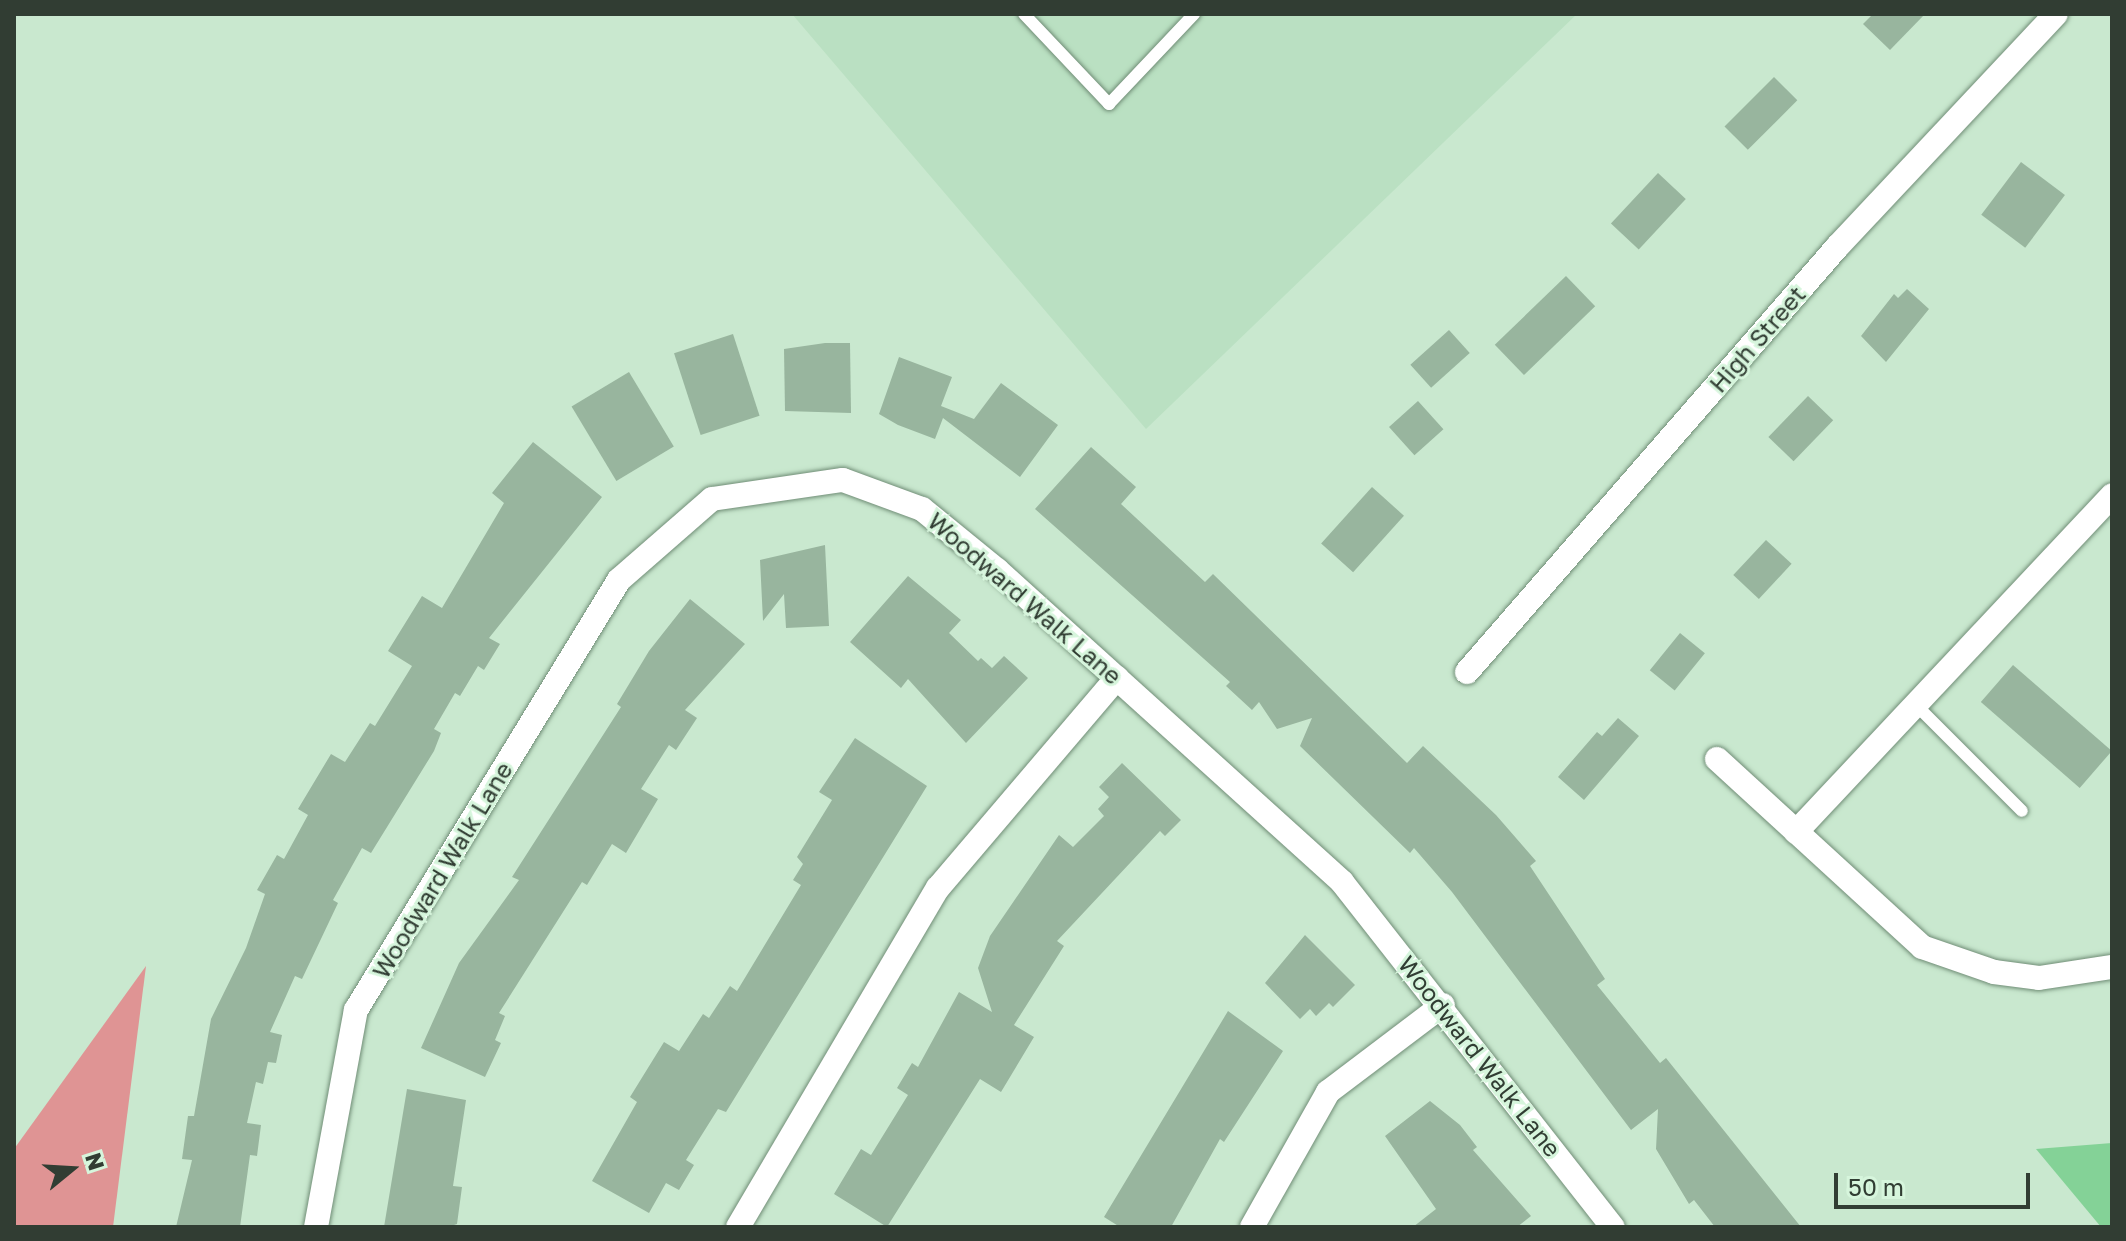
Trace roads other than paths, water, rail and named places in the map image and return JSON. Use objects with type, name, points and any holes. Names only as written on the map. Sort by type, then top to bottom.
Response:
[{"type":"street","name":"High Street","points":[[1467,672],[1838,246],[2056,14]]},
{"type":"street","name":"Woodward Walk Lane","points":[[316,1227],[356,1010],[619,580],[712,499],[843,480],[922,509],[1117,678],[1342,882],[1443,1005],[1613,1227]]},
{"type":"street","points":[[1796,832],[2112,496]]},
{"type":"street","points":[[738,1227],[938,888],[1117,678]]},
{"type":"street","points":[[1717,759],[1922,947],[1955,961],[2039,978],[2112,967]]},
{"type":"street","points":[[1252,1227],[1328,1092],[1443,1005]]},
{"type":"lane","points":[[1024,14],[1109,104],[1194,14]]},
{"type":"lane","points":[[1915,704],[2022,811]]}]
